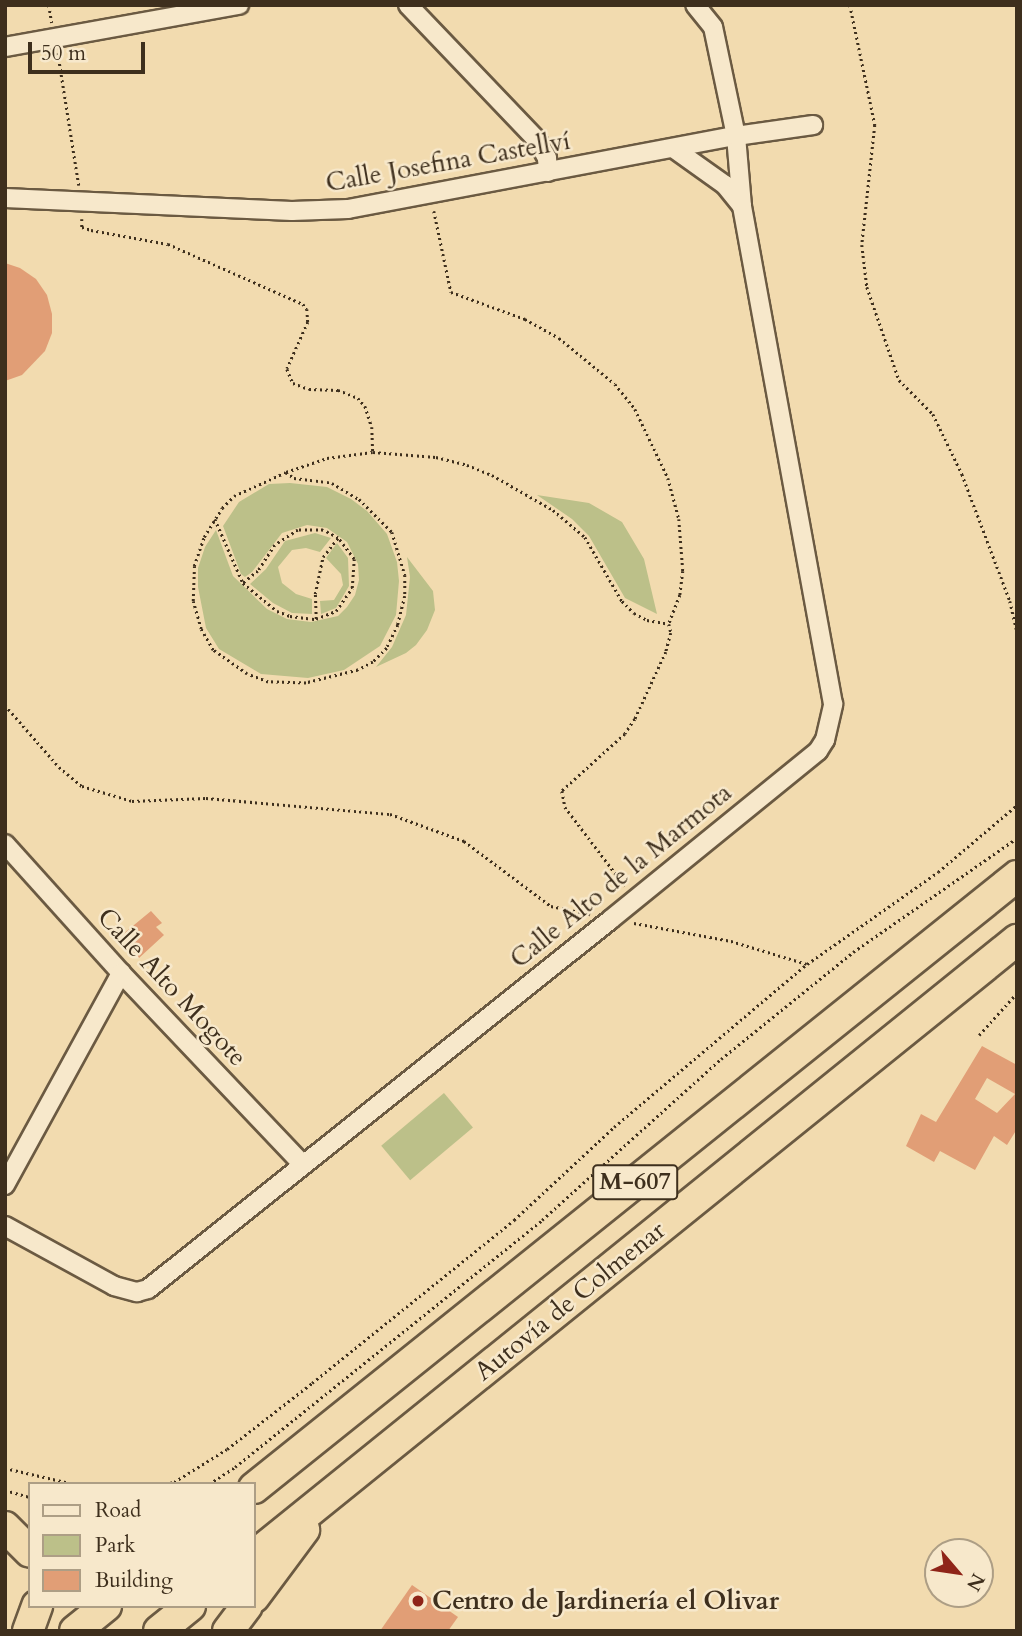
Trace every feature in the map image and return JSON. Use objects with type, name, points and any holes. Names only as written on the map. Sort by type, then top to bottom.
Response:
[{"type":"highway","name":"Autovía de Colmenar","points":[[256,1486],[1017,876]]},
{"type":"highway","name":"Autovía de Colmenar","points":[[256,1554],[1017,940]]},
{"type":"highway","points":[[256,1594],[303,1533],[315,1508]]},
{"type":"highway","points":[[5,1527],[28,1550]]},
{"type":"highway","points":[[29,1631],[36,1608]]},
{"type":"highway","points":[[75,1631],[104,1608]]},
{"type":"highway","points":[[159,1631],[188,1608]]},
{"type":"highway","points":[[228,1631],[245,1608]]},
{"type":"street","points":[[5,47],[239,5]]},
{"type":"street","points":[[408,5],[537,140],[547,158],[548,172]]},
{"type":"street","name":"Calle Alto de la Marmota","points":[[5,1226],[114,1286],[137,1292],[148,1289],[610,920],[818,751],[825,740],[833,704],[742,206],[736,136],[713,27],[695,5]]},
{"type":"street","name":"Calle Josefina Castellví","points":[[5,198],[292,211],[348,209],[736,136],[813,125]]},
{"type":"street","points":[[673,148],[725,185],[742,206]]},
{"type":"street","name":"Calle Alto Mogote","points":[[5,844],[121,973],[302,1164]]},
{"type":"street","points":[[5,1185],[121,973]]},
{"type":"path","points":[[49,5],[81,201],[82,227],[168,244],[303,304],[308,322],[287,369],[288,377],[300,387],[338,390],[358,398],[365,406],[372,427],[373,452]]},
{"type":"path","points":[[850,5],[875,125],[862,245],[867,287],[899,380],[933,414],[962,474],[1010,601],[1017,632]]},
{"type":"path","points":[[430,195],[451,292],[525,319],[559,338],[608,377],[635,409],[668,478],[679,519],[683,571],[680,595],[669,624],[671,633],[666,652],[635,719],[625,734],[562,792],[565,807],[635,899]]},
{"type":"path","points":[[286,472],[294,478],[332,483],[346,489],[392,532],[402,555],[405,596],[398,625],[387,648],[373,662],[339,677],[290,684],[268,682],[227,663],[213,650],[201,629],[193,601],[194,566],[204,537],[234,496],[286,472],[327,458],[373,452],[410,453],[456,462],[492,475],[553,510],[585,537],[604,564],[622,601],[634,613],[647,620],[669,624]]},
{"type":"path","points":[[215,519],[243,583],[277,611],[290,616],[316,618],[336,611],[352,588],[354,559],[338,538],[312,528],[284,536],[258,571],[243,583]]},
{"type":"path","points":[[316,618],[315,594],[323,557],[338,538]]},
{"type":"path","points":[[5,705],[59,767],[82,786],[132,801],[206,798],[390,814],[464,841],[551,906],[610,920],[731,941],[807,964]]},
{"type":"path","points":[[169,1482],[227,1449],[322,1374],[514,1220],[614,1127],[807,964],[938,872],[1017,805]]},
{"type":"path","points":[[212,1482],[235,1468],[542,1220],[721,1059],[853,952],[1017,838]]},
{"type":"path","points":[[979,1035],[1017,993]]},
{"type":"path","points":[[5,1468],[65,1482]]},
{"type":"path","points":[[5,1490],[28,1496]]},
{"type":"green space","points":[[269,484],[327,487],[367,511],[387,534],[397,562],[399,581],[396,615],[380,646],[344,670],[308,678],[261,674],[219,649],[206,628],[198,587],[198,568],[205,547],[216,530],[233,576],[267,609],[287,619],[311,622],[338,616],[347,607],[355,595],[359,580],[358,564],[347,542],[327,528],[307,525],[282,533],[252,572],[245,577],[241,574],[223,526],[239,502]]},
{"type":"green space","points":[[537,495],[589,503],[622,522],[644,559],[657,614],[625,598],[589,536],[572,519]]},
{"type":"green space","points":[[315,533],[331,538],[320,552],[306,548],[292,550],[278,567],[282,583],[296,594],[312,599],[312,614],[292,613],[273,603],[250,584],[266,569],[285,541]]},
{"type":"green space","points":[[337,543],[348,558],[349,586],[336,608],[321,614],[320,601],[334,600],[343,585],[341,574],[326,558]]},
{"type":"green space","points":[[407,557],[433,591],[435,610],[427,630],[416,645],[406,653],[376,667],[392,647],[406,615],[410,577]]},
{"type":"green space","points":[[444,1093],[473,1127],[410,1180],[381,1146]]},
{"type":"building","points":[[5,263],[20,268],[36,279],[47,295],[52,314],[52,333],[45,351],[22,375],[5,381]]},
{"type":"building","points":[[151,911],[162,923],[156,927],[164,935],[139,958],[117,939]]},
{"type":"building","points":[[982,1046],[1017,1065],[1017,1129],[1007,1145],[994,1136],[975,1170],[940,1151],[934,1162],[906,1146],[921,1114],[936,1122]],"holes":[[[987,1078],[1015,1094],[997,1113],[975,1099]]]},
{"type":"building","name":"Centro de Jardinería el Olivar","points":[[412,1585],[458,1617],[448,1631],[380,1631]]},
{"type":"place","name":"Centro de Jardinería el Olivar","points":[[418,1601]]}]
